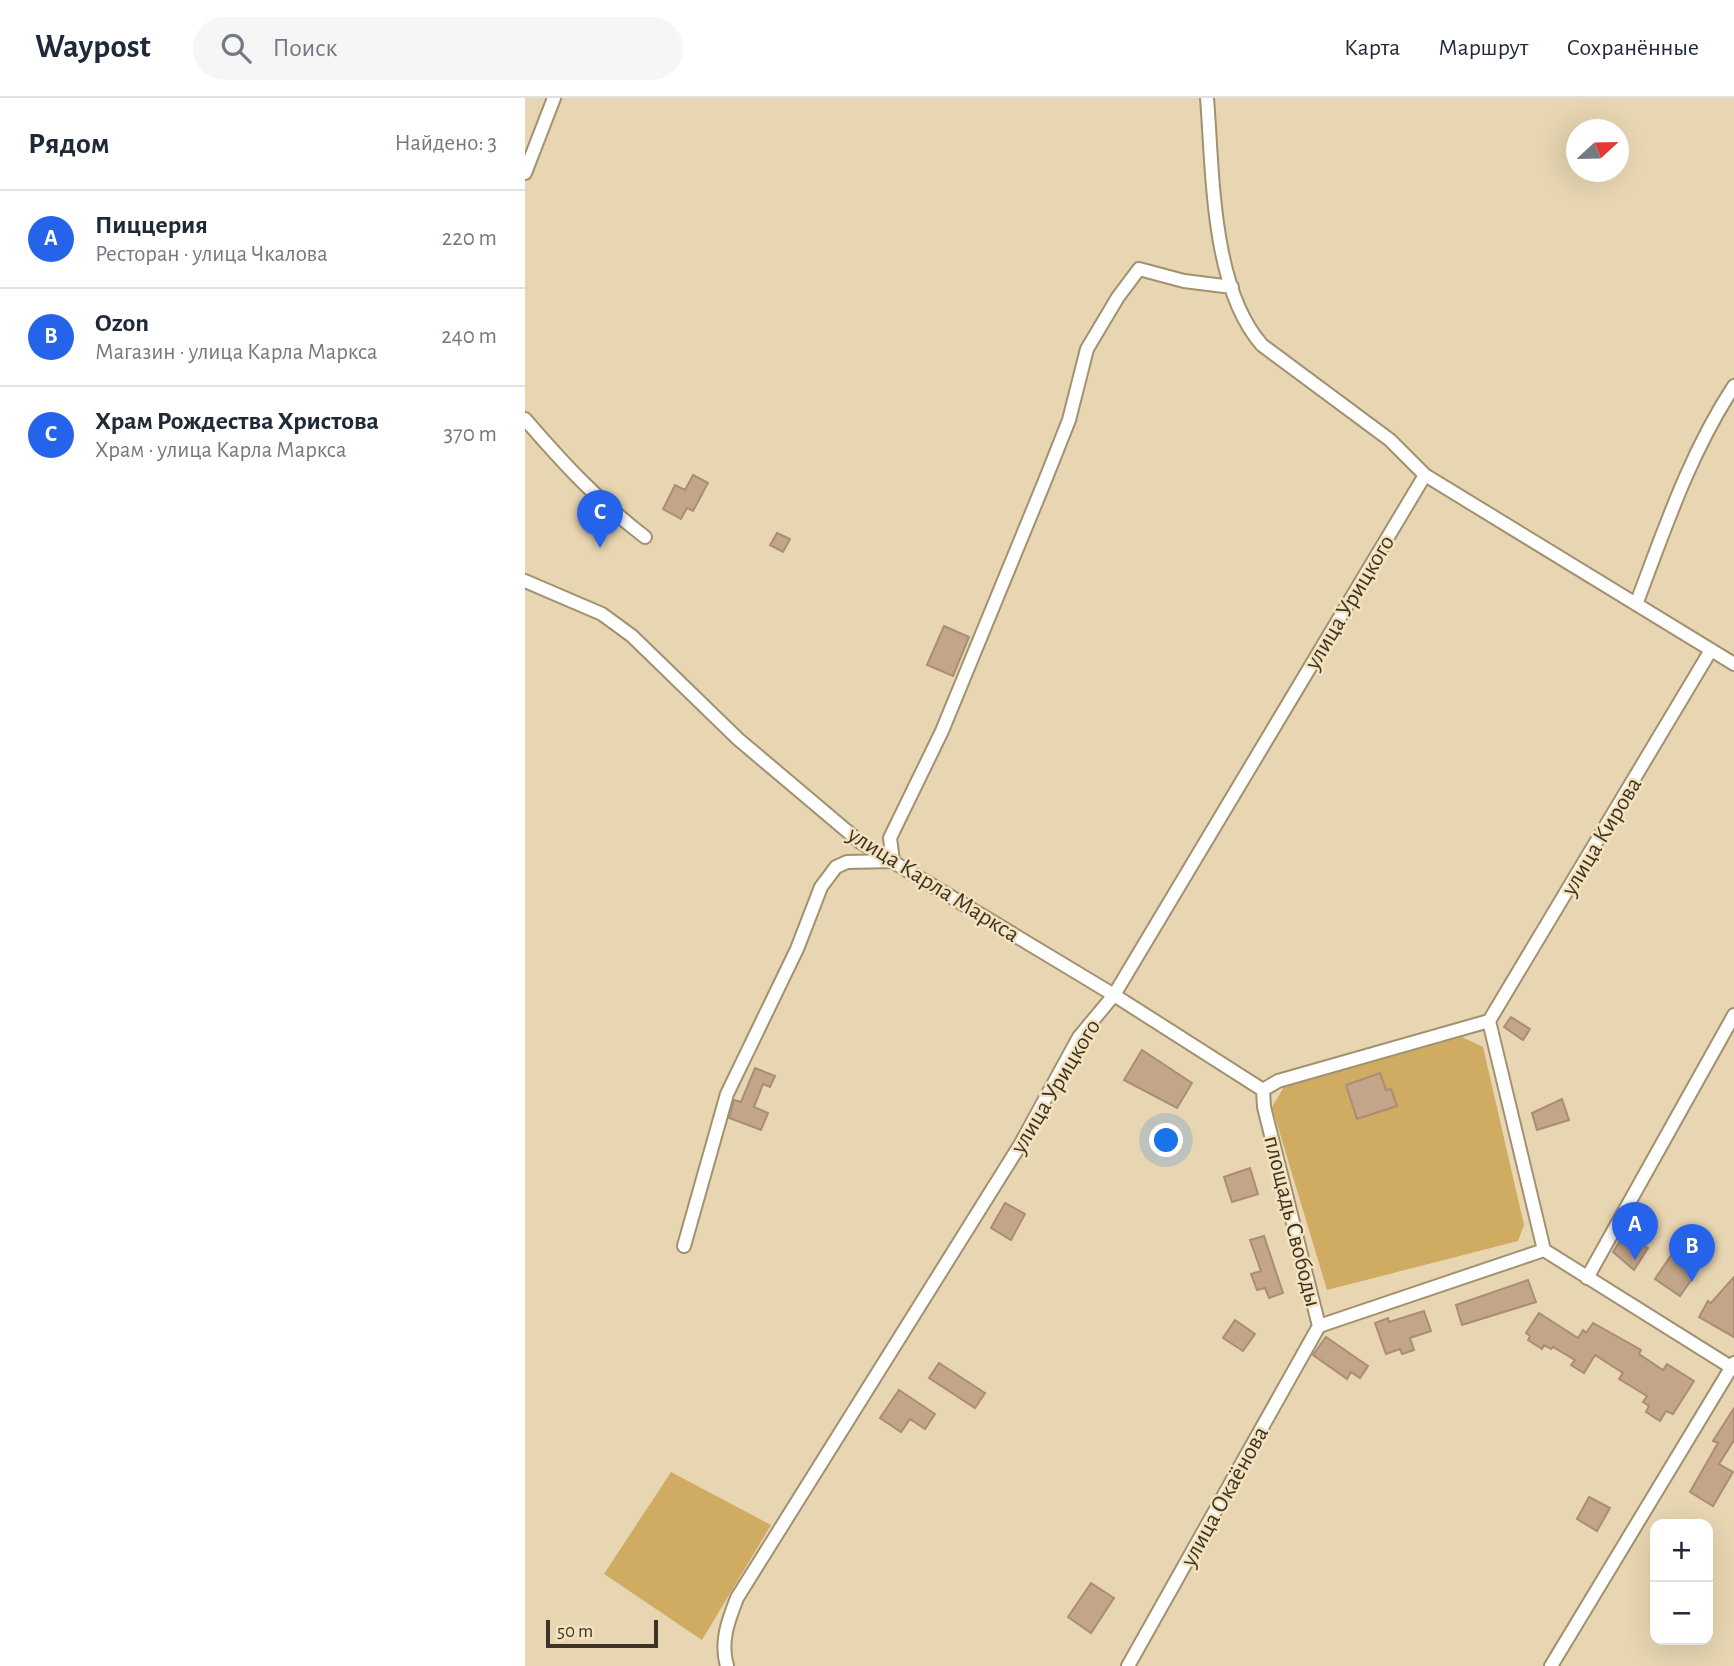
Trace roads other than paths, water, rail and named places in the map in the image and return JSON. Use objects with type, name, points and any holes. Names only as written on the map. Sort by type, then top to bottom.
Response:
[{"type":"street","points":[[525,173],[554,98]]},
{"type":"street","points":[[1207,98],[1223,251],[1232,287],[1248,328],[1262,345],[1389,440],[1426,475],[1734,664]]},
{"type":"street","points":[[684,1246],[727,1094],[797,949],[821,887],[836,867],[847,862],[893,861],[890,838],[942,731],[1069,420],[1087,349],[1132,275],[1139,269],[1184,281],[1232,287]]},
{"type":"street","points":[[1637,603],[1689,465],[1712,420],[1734,386]]},
{"type":"street","points":[[525,419],[565,466],[611,511],[645,537]]},
{"type":"street","name":"улица Урицкого","points":[[727,1666],[724,1655],[726,1628],[737,1598],[1020,1145],[1079,1037],[1114,995],[1426,475]]},
{"type":"street","name":"улица Карла Маркса","points":[[525,581],[603,614],[632,636],[738,739],[860,842],[1114,995],[1263,1090]]},
{"type":"street","name":"улица Кирова","points":[[1489,1021],[1711,650]]},
{"type":"street","points":[[1587,1278],[1734,1015]]},
{"type":"street","points":[[1263,1090],[1278,1081],[1489,1021],[1544,1250],[1733,1366],[1551,1666]]},
{"type":"street","name":"площадь Свободы","points":[[1263,1090],[1264,1107],[1319,1326],[1544,1250]]},
{"type":"street","name":"улица Окаёнова","points":[[1128,1666],[1319,1326]]},
{"type":"place","name":"Храм Рождества Христова","points":[[600,548]]},
{"type":"place","name":"Пиццерия","points":[[1635,1260]]},
{"type":"place","name":"Ozon","points":[[1692,1282]]}]
